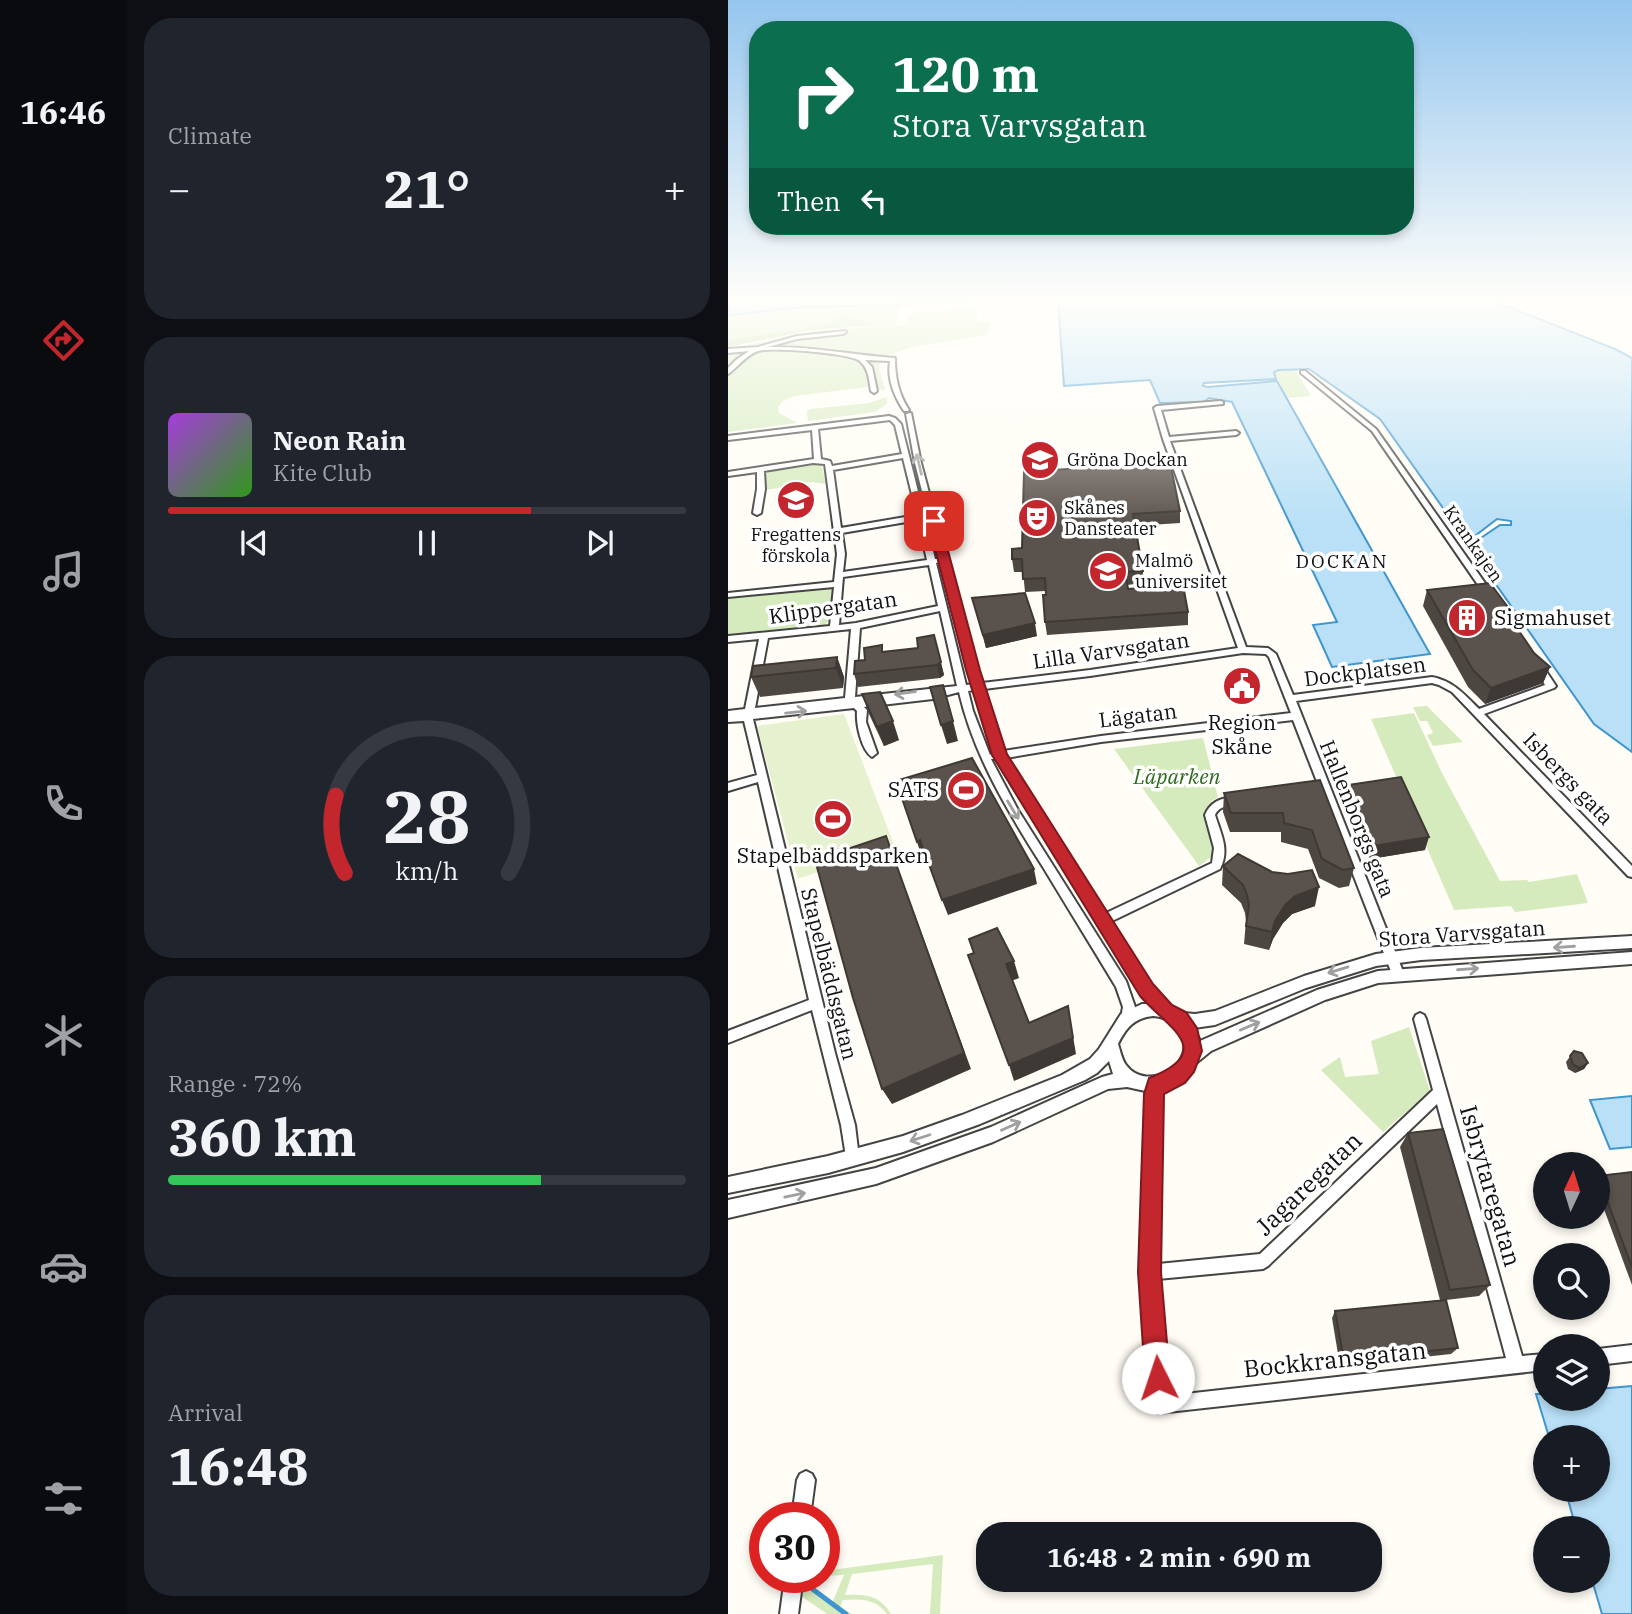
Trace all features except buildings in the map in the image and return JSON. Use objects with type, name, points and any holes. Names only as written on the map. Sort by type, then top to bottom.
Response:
[{"type":"street","points":[[871,375],[874,391]]},
{"type":"street","points":[[893,375],[899,398],[908,412],[918,463],[999,755],[1147,990],[1191,1034],[1191,1059]]},
{"type":"street","name":"Krankajen","points":[[1307,375],[1374,430],[1490,596]]},
{"type":"street","points":[[892,413],[899,398]]},
{"type":"street","points":[[1221,403],[1157,408],[1243,650]]},
{"type":"street","points":[[728,438],[908,412]]},
{"type":"street","points":[[728,1185],[852,1158],[929,1136],[1086,1072],[1099,1062],[1111,1045],[1115,1032],[1127,1018],[1129,1007],[1122,985],[1014,812],[986,759],[973,725],[898,424],[892,413]]},
{"type":"street","points":[[815,429],[818,461]]},
{"type":"street","points":[[1166,439],[1236,433]]},
{"type":"street","points":[[830,468],[906,455]]},
{"type":"street","points":[[728,474],[818,461],[828,462],[841,554],[834,628]]},
{"type":"street","points":[[757,513],[761,489],[760,469]]},
{"type":"street","points":[[838,531],[921,517]]},
{"type":"street","points":[[728,596],[839,580],[944,559]]},
{"type":"street","name":"Klippergatan","points":[[728,639],[856,626],[943,608]]},
{"type":"street","points":[[856,626],[854,702],[872,754]]},
{"type":"street","points":[[748,715],[764,635]]},
{"type":"street","name":"Lilla Varvsgatan","points":[[728,717],[939,695],[963,688],[1243,650],[1264,650]]},
{"type":"street","name":"Dockplatsen","points":[[1264,650],[1273,656],[1296,716]]},
{"type":"street","points":[[1475,713],[1551,686],[1535,660]]},
{"type":"street","name":"Dockplatsen","points":[[1290,699],[1432,680],[1442,682],[1455,690],[1475,713]]},
{"type":"street","name":"Isbergs gata","points":[[1475,713],[1632,873]]},
{"type":"street","name":"Stapelbäddsgatan","points":[[748,715],[816,1003],[848,1125],[852,1158]]},
{"type":"street","name":"Lägatan","points":[[986,759],[999,755],[1296,716]]},
{"type":"street","name":"Hallenborgs gata","points":[[1296,716],[1398,974]]},
{"type":"street","points":[[728,787],[762,777]]},
{"type":"street","points":[[1312,790],[1325,789]]},
{"type":"street","points":[[1102,920],[1216,866],[1220,861],[1220,850],[1210,815],[1212,809],[1217,804],[1250,799]]},
{"type":"street","name":"Stora Varvsgatan","points":[[1127,1018],[1142,1010],[1195,1021],[1215,1018],[1334,971],[1392,957],[1632,942]]},
{"type":"street","name":"Stora Varvsgatan","points":[[1156,1085],[1178,1076],[1206,1046],[1322,995],[1360,982],[1398,974],[1632,958]]},
{"type":"street","points":[[728,1037],[816,1003]]},
{"type":"street","name":"Isbrytaregatan","points":[[1420,1019],[1516,1364]]},
{"type":"street","points":[[1111,1045],[1116,1068],[1137,1083],[1156,1085],[1152,1120],[1150,1272]]},
{"type":"street","points":[[728,1209],[876,1176],[993,1134],[1107,1082],[1130,1079]]},
{"type":"street","name":"Jagaregatan","points":[[1150,1272],[1263,1261],[1440,1091]]},
{"type":"street","name":"Bockkransgatan","points":[[1150,1272],[1159,1405],[1533,1363]]},
{"type":"street","points":[[1610,1356],[1632,1353]]},
{"type":"street","points":[[803,1502],[806,1480]]},
{"type":"street","points":[[789,1614],[792,1593]]},
{"type":"green space","points":[[728,375],[881,375],[885,390],[868,387],[794,396],[783,401],[778,407],[779,413],[797,423],[728,432]]},
{"type":"green space","points":[[1276,375],[1298,375],[1311,396],[1287,398]]},
{"type":"green space","points":[[887,397],[887,404],[875,412],[808,421],[807,411],[811,409],[869,403]]},
{"type":"green space","points":[[817,464],[822,466],[826,484],[812,482],[766,490],[765,475],[772,470]]},
{"type":"green space","points":[[832,528],[832,535],[776,544],[778,534]]},
{"type":"green space","points":[[827,587],[835,589],[830,619],[823,627],[728,636],[728,597]]},
{"type":"green space","points":[[1427,706],[1463,742],[1433,746],[1427,735],[1433,733],[1427,721],[1420,721],[1413,707]]},
{"type":"green space","points":[[1414,713],[1442,773],[1500,881],[1529,882],[1577,874],[1588,903],[1515,912],[1511,906],[1454,910],[1371,719]]},
{"type":"green space","name":"Stapelbäddsparken","points":[[844,714],[894,845],[798,879],[757,726]]},
{"type":"green space","name":"Läparken","points":[[1203,738],[1218,797],[1207,808],[1206,816],[1214,855],[1199,866],[1114,749]]},
{"type":"green space","points":[[1409,1027],[1430,1091],[1383,1132],[1321,1070],[1340,1057],[1345,1077],[1379,1074],[1371,1041]]},
{"type":"green space","points":[[943,1555],[940,1614],[930,1614],[933,1564],[852,1574],[845,1595],[877,1599],[891,1614],[887,1614],[873,1602],[843,1600],[840,1607],[852,1614],[827,1614],[801,1596],[797,1614],[800,1593],[821,1593],[832,1603],[836,1593],[840,1593],[844,1575],[840,1575],[840,1569]]},
{"type":"water","points":[[1063,375],[1275,375],[1276,379],[1204,383],[1203,386],[1277,381],[1430,654],[1332,667],[1313,625],[1337,622],[1232,402],[1209,398],[1204,402],[1160,403],[1150,380],[1064,386]]},
{"type":"water","points":[[1318,375],[1632,375],[1632,752],[1594,724],[1469,546],[1500,525],[1511,525],[1511,521],[1497,519],[1467,542],[1380,419]]},
{"type":"water","points":[[1632,1096],[1632,1147],[1610,1149],[1590,1100]]},
{"type":"water","points":[[1632,1386],[1632,1614],[1602,1614],[1596,1593],[1610,1593],[1610,1516],[1573,1516],[1569,1502],[1610,1502],[1610,1425],[1545,1425],[1541,1411],[1610,1411],[1610,1388]]},
{"type":"waterway","points":[[818,1593],[846,1614]]},
{"type":"place","name":"Gröna Dockan","points":[[1040,460]]},
{"type":"place","name":"Fregattens förskola","points":[[796,500]]},
{"type":"place","name":"Skånes Dansteater","points":[[1037,518]]},
{"type":"place","name":"Malmö universitet","points":[[1108,571]]},
{"type":"place","name":"Sigmahuset","points":[[1467,618]]},
{"type":"place","name":"Region Skåne","points":[[1242,686]]},
{"type":"place","name":"SATS","points":[[966,790]]},
{"type":"place","name":"Stapelbäddsparken","points":[[833,819]]},
{"type":"district","name":"DOCKAN","points":[[1342,561]]},
{"type":"route","points":[[934,521],[973,670],[999,755],[1147,990],[1165,1011],[1179,1018],[1191,1034],[1191,1059],[1187,1066],[1178,1076],[1156,1085],[1154,1094],[1150,1272],[1158,1378]]}]
